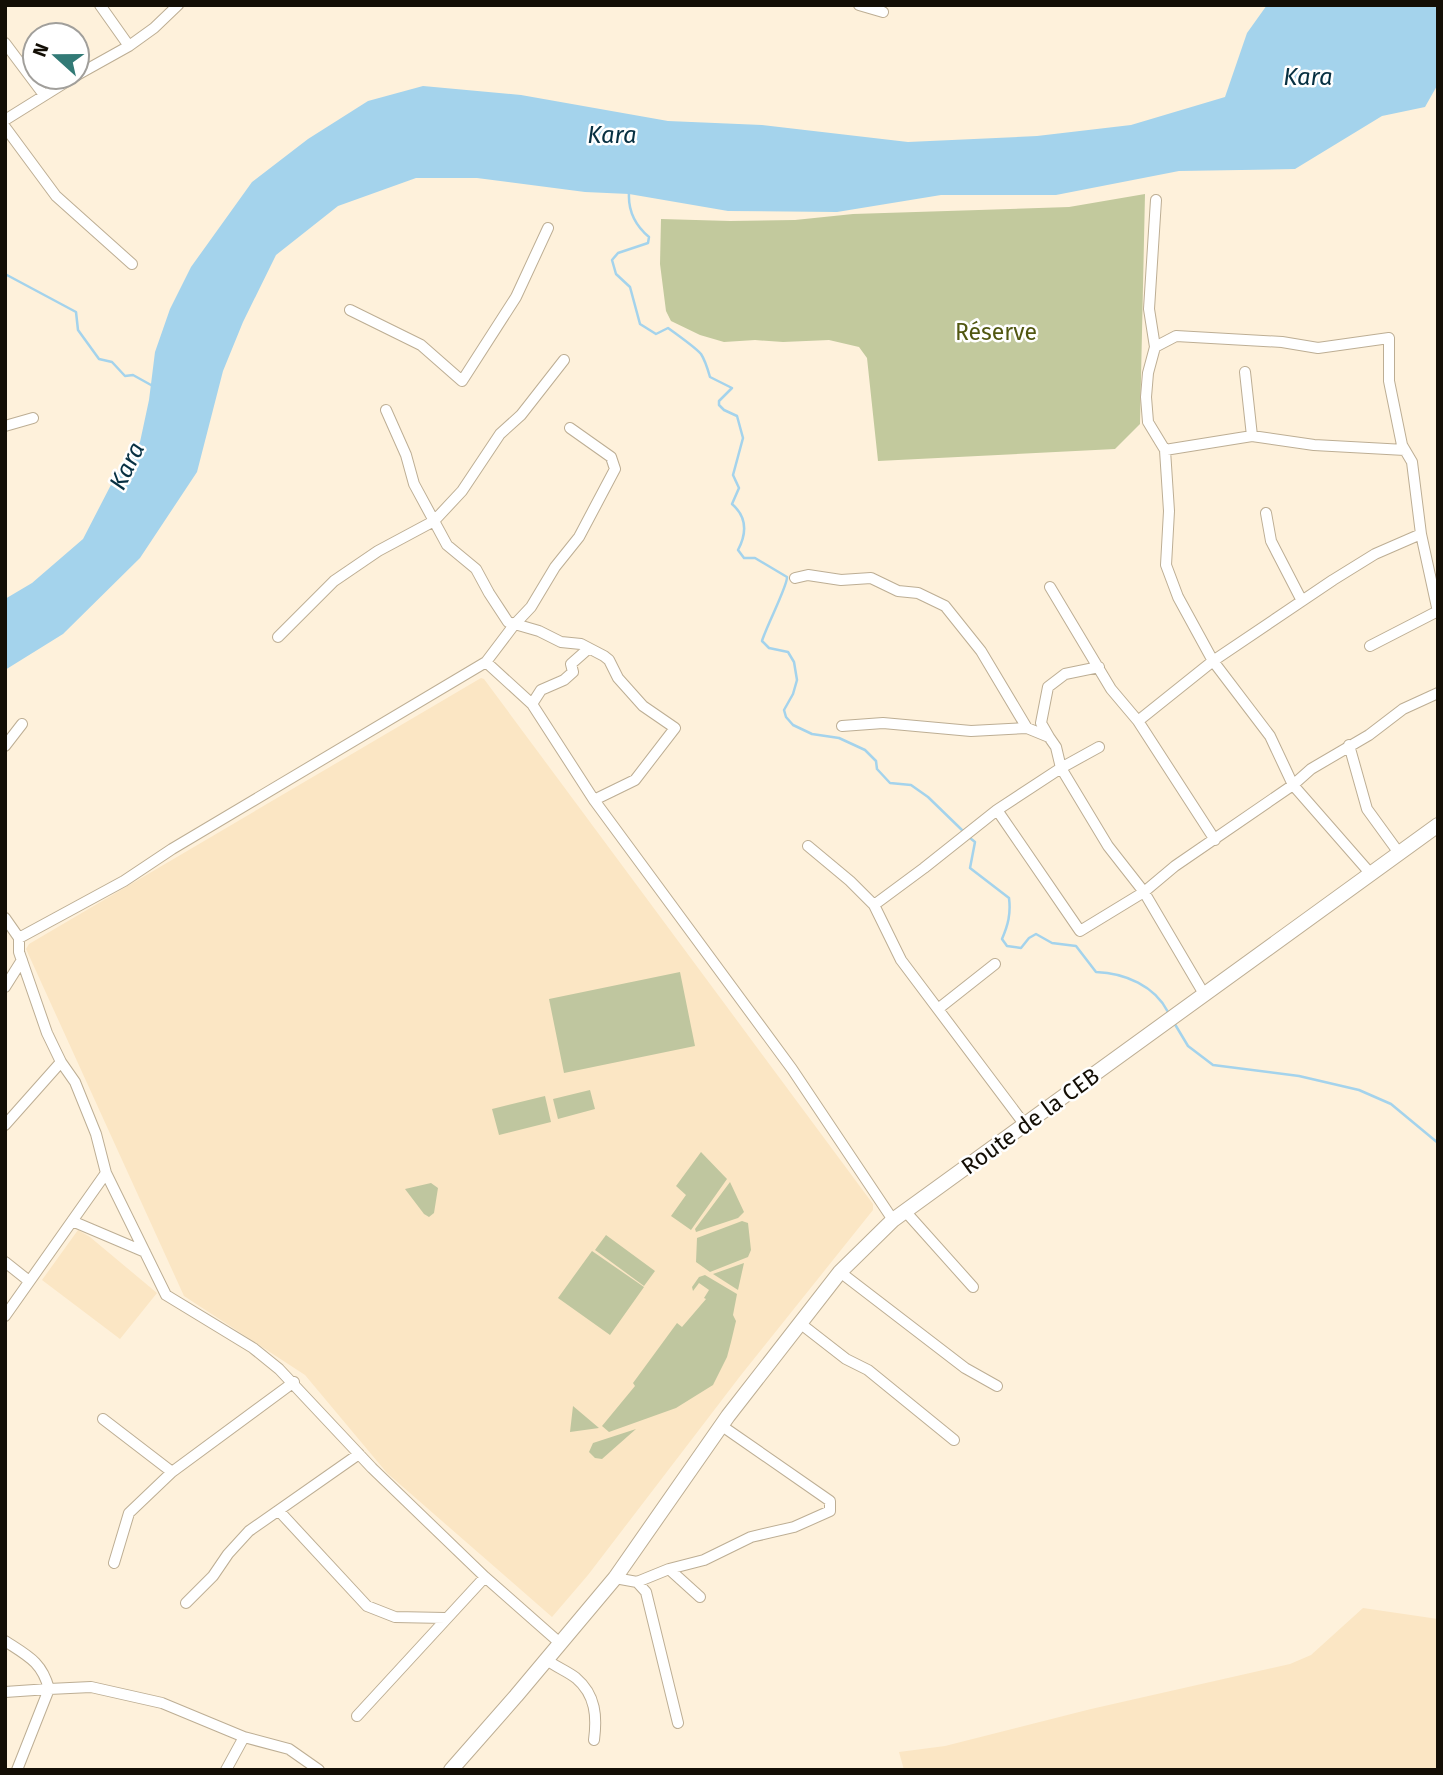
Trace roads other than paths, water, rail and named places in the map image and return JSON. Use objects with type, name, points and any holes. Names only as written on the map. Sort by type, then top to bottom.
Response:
[{"type":"main road","name":"Route de la CEB","points":[[451,1770],[615,1578],[722,1426],[840,1272],[899,1215],[1438,825]]},
{"type":"street","points":[[100,5],[129,46]]},
{"type":"street","points":[[91,68],[129,46],[154,28],[178,5]]},
{"type":"street","points":[[859,5],[883,12]]},
{"type":"street","points":[[5,43],[44,95]]},
{"type":"street","points":[[5,120],[51,91]]},
{"type":"street","points":[[5,127],[56,196],[132,264]]},
{"type":"street","points":[[1156,200],[1149,309],[1155,347],[1148,373],[1147,409],[1148,422],[1165,450],[1169,511],[1166,565],[1178,597],[1213,661],[1270,736],[1293,785],[1370,873]]},
{"type":"street","points":[[350,310],[421,345],[462,382],[516,297],[548,228]]},
{"type":"street","points":[[1155,347],[1176,336],[1282,342],[1318,348],[1389,338],[1389,381],[1405,450],[1412,462],[1421,534],[1438,611],[1370,646]]},
{"type":"street","points":[[278,637],[334,581],[378,551],[434,521],[462,491],[500,434],[521,415],[564,360]]},
{"type":"street","points":[[1245,372],[1252,436]]},
{"type":"street","points":[[386,410],[406,454],[414,484],[447,545],[476,569],[508,622],[539,631],[561,642],[581,644],[609,660],[618,678],[643,706],[675,728],[635,780],[594,800]]},
{"type":"street","points":[[5,426],[33,418]]},
{"type":"street","points":[[19,938],[124,881],[172,849],[486,662],[531,607],[555,567],[579,537],[615,469],[611,457],[570,428]]},
{"type":"street","points":[[1165,450],[1252,436],[1314,446],[1405,450]]},
{"type":"street","points":[[1266,513],[1271,541],[1301,601]]},
{"type":"street","points":[[1138,722],[1213,661],[1301,601],[1375,554],[1421,534]]},
{"type":"street","points":[[1425,556],[1438,550]]},
{"type":"street","points":[[795,578],[808,575],[833,580],[872,578],[898,591],[918,593],[945,606],[981,651],[1027,727]]},
{"type":"street","points":[[1050,587],[1111,689],[1138,722],[1215,839]]},
{"type":"street","points":[[532,704],[541,690],[564,680],[573,672],[571,664],[588,649]]},
{"type":"street","points":[[486,662],[532,704],[594,800],[899,1215],[973,1287]]},
{"type":"street","points":[[1099,667],[1065,674],[1048,687],[1041,723],[1056,747],[1061,768],[1108,846],[1144,892],[1204,994]]},
{"type":"street","points":[[997,810],[1080,931],[1144,892],[1175,866],[1293,785],[1311,769],[1369,735],[1403,709],[1438,693]]},
{"type":"street","points":[[842,726],[883,723],[971,731],[1027,727],[1049,737]]},
{"type":"street","points":[[5,746],[22,724]]},
{"type":"street","points":[[1349,745],[1367,809],[1399,853]]},
{"type":"street","points":[[874,905],[925,869],[997,810],[1061,768],[1099,747]]},
{"type":"street","points":[[808,846],[874,905],[901,960],[1025,1125]]},
{"type":"street","points":[[5,918],[19,938],[22,960],[47,1033],[61,1062],[75,1082],[96,1135],[106,1172],[166,1295],[253,1348],[294,1382],[359,1454],[485,1577],[561,1644]]},
{"type":"street","points":[[5,987],[22,960]]},
{"type":"street","points":[[938,1009],[995,964]]},
{"type":"street","points":[[5,1125],[61,1062]]},
{"type":"street","points":[[5,1316],[106,1172]]},
{"type":"street","points":[[72,1221],[145,1252]]},
{"type":"street","points":[[5,1262],[29,1281]]},
{"type":"street","points":[[840,1272],[965,1368],[998,1386]]},
{"type":"street","points":[[801,1324],[846,1359],[868,1370],[954,1440]]},
{"type":"street","points":[[114,1563],[129,1513],[172,1472],[294,1382]]},
{"type":"street","points":[[103,1419],[172,1472]]},
{"type":"street","points":[[615,1578],[637,1582],[669,1569],[704,1560],[751,1537],[794,1527],[830,1511],[830,1501],[722,1426]]},
{"type":"street","points":[[186,1603],[213,1576],[240,1541],[359,1454]]},
{"type":"street","points":[[279,1511],[367,1606],[396,1617],[445,1618]]},
{"type":"street","points":[[669,1569],[700,1597]]},
{"type":"street","points":[[357,1716],[485,1577]]},
{"type":"street","points":[[637,1582],[646,1592],[678,1723]]},
{"type":"street","points":[[5,1641],[29,1656],[45,1672],[49,1689],[17,1770]]},
{"type":"street","points":[[547,1660],[579,1680],[592,1700],[596,1709],[594,1740]]},
{"type":"street","points":[[5,1692],[90,1687],[162,1703],[244,1737],[289,1749],[319,1770]]},
{"type":"street","points":[[226,1770],[244,1737]]},
{"type":"water","name":"Kara","points":[[1267,5],[1438,5],[1438,84],[1425,107],[1382,116],[1295,169],[1179,171],[1056,195],[941,195],[837,212],[728,211],[629,194],[585,192],[477,178],[416,178],[338,206],[276,255],[243,322],[223,371],[197,472],[140,558],[63,634],[5,670],[5,599],[32,583],[83,539],[114,479],[140,442],[155,352],[170,309],[191,267],[252,182],[308,139],[368,101],[423,86],[521,95],[668,121],[762,125],[908,142],[1037,136],[1131,125],[1225,97],[1247,33]]},
{"type":"waterway","points":[[629,193],[631,212],[649,237],[648,243],[618,253],[612,260],[616,274],[630,287],[640,324],[656,334],[668,328],[701,354],[710,377],[732,388],[719,401],[719,405],[737,416],[743,438],[733,475],[739,488],[732,504],[741,514],[744,526],[738,550],[744,558],[755,558],[787,577],[762,641],[769,648],[788,652],[794,662],[797,680],[784,710],[786,717],[793,725],[812,734],[839,738],[865,750],[876,761],[877,769],[890,783],[911,785],[928,797],[963,831]]},
{"type":"waterway","points":[[5,274],[76,312],[78,330],[99,359],[112,362],[125,376],[133,375],[151,385]]},
{"type":"waterway","points":[[970,838],[975,842],[970,868],[1009,898],[1010,909],[1002,939],[1007,946],[1021,948],[1036,934],[1052,943],[1076,946],[1096,972],[1118,975],[1138,983],[1155,995],[1168,1012]]},
{"type":"waterway","points":[[1173,1021],[1188,1046],[1213,1065],[1299,1076],[1359,1090],[1391,1104],[1438,1143]]},
{"type":"park label","name":"Réserve","points":[[996,332]]}]
